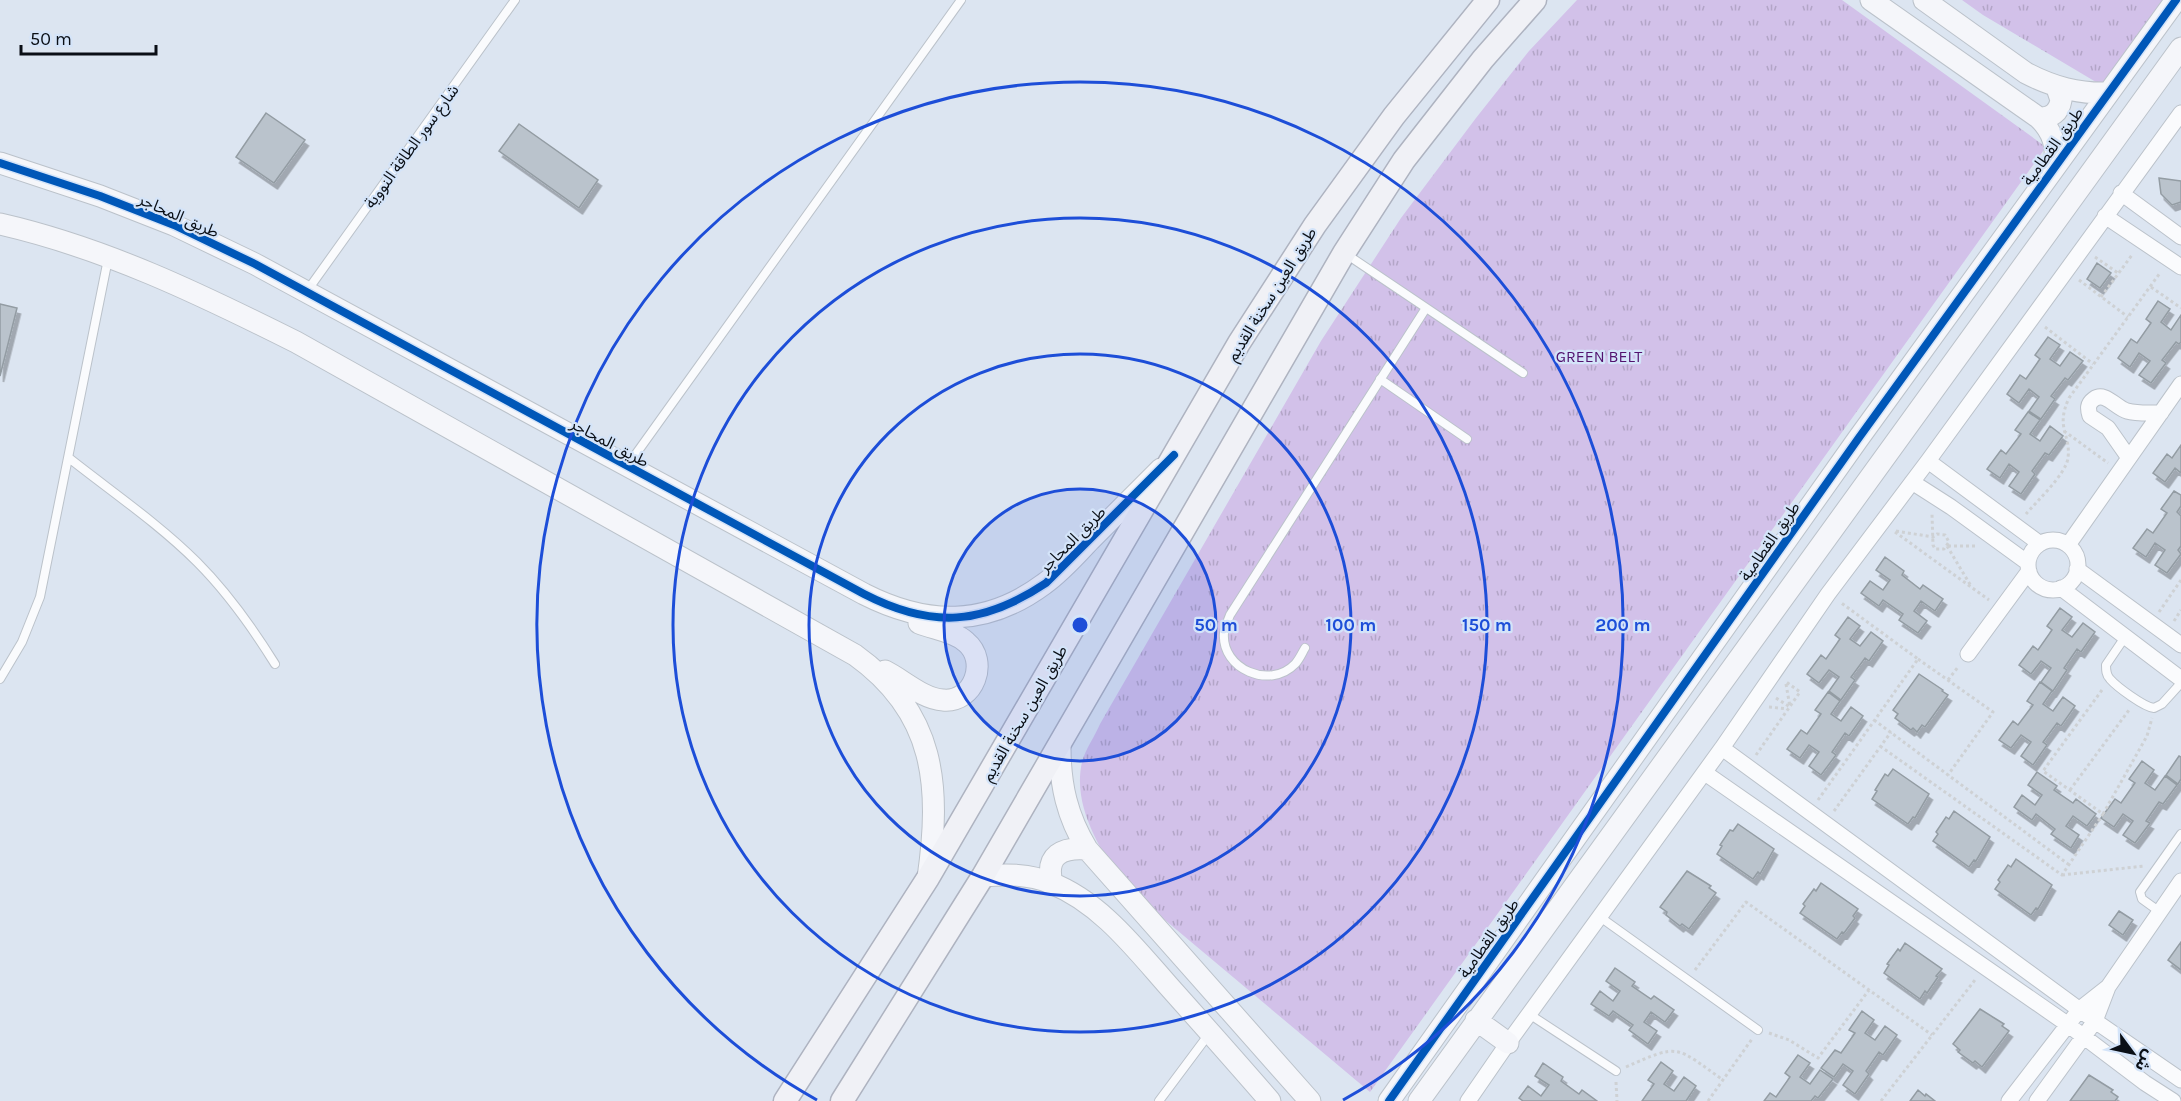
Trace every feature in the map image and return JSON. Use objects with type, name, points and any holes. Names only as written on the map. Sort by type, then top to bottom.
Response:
[{"type":"main road","name":"طريق العين سخنة القديم","points":[[785,1101],[928,878],[1239,343],[1315,225],[1394,116],[1488,0]]},
{"type":"main road","points":[[842,1101],[984,876],[1344,253],[1404,160],[1484,59],[1535,0]]},
{"type":"street","points":[[1871,0],[2039,118],[2054,140],[2056,149],[2054,167]]},
{"type":"street","points":[[1924,0],[2026,73],[2057,88],[2091,94],[2108,93]]},
{"type":"street","name":"طريق القطامية","points":[[1389,1101],[1858,439],[2175,0]]},
{"type":"street","points":[[1419,1101],[2181,48]]},
{"type":"street","points":[[2039,118],[2052,116],[2057,112],[2061,100],[2057,88]]},
{"type":"street","points":[[1468,1101],[1722,748],[1780,678],[1828,594],[1928,461],[2181,113]]},
{"type":"street","name":"طريق المحاجر","points":[[0,163],[100,196],[174,225],[255,264],[889,607],[915,615],[943,618],[970,616],[989,612],[1023,599],[1046,583],[1174,455]]},
{"type":"street","points":[[2121,193],[2181,237]]},
{"type":"street","points":[[2105,216],[2181,267]]},
{"type":"street","points":[[0,224],[64,241],[108,256],[218,303],[296,342],[934,699],[945,701],[956,699],[966,693],[978,673],[973,650],[965,641],[921,624],[889,607]]},
{"type":"street","points":[[2068,545],[2181,384]]},
{"type":"street","points":[[2129,458],[2108,428],[2090,416],[2088,409],[2090,402],[2097,397],[2104,397],[2130,412],[2161,413]]},
{"type":"street","points":[[1858,439],[1884,460]]},
{"type":"street","points":[[1928,461],[2040,543]]},
{"type":"street","points":[[1912,482],[1951,507],[2028,567],[2031,578],[2041,587],[2061,588],[2072,581],[2077,569],[2077,558],[2068,545],[2057,540],[2040,543],[2032,552],[2028,567],[2001,609],[1968,654]]},
{"type":"street","points":[[2077,569],[2181,645]]},
{"type":"street","points":[[2061,588],[2181,681]]},
{"type":"street","points":[[855,656],[878,673],[898,694],[909,710],[926,745],[933,789],[933,833],[928,878]]},
{"type":"street","points":[[1060,747],[1062,789],[1068,810],[1087,849],[1310,1101]]},
{"type":"street","points":[[1722,748],[2095,1021],[2181,1080]]},
{"type":"street","points":[[1705,773],[2067,1024],[2145,1083],[2173,1101]]},
{"type":"street","points":[[1052,883],[1049,873],[1056,855],[1074,848],[1087,849]]},
{"type":"street","points":[[984,876],[1006,874],[1029,876],[1052,883],[1090,906],[1108,921],[1270,1101]]},
{"type":"street","points":[[2037,1101],[2095,1021],[2108,987],[2181,881]]},
{"type":"street","points":[[2009,1101],[2080,1009],[2108,987]]},
{"type":"street","points":[[1476,1020],[1508,1043]]},
{"type":"lane","name":"شارع سور الطاقة النووية","points":[[306,292],[515,0]]},
{"type":"lane","points":[[627,466],[961,0]]},
{"type":"lane","points":[[1344,253],[1523,373]]},
{"type":"lane","points":[[0,679],[22,642],[40,597],[108,256]]},
{"type":"lane","points":[[1305,648],[1295,664],[1278,675],[1258,676],[1240,668],[1228,653],[1224,633],[1230,615],[1426,308]]},
{"type":"lane","points":[[1380,379],[1467,439]]},
{"type":"lane","points":[[69,458],[173,540],[196,561],[239,609],[275,664]]},
{"type":"lane","points":[[2125,637],[2106,665],[2110,679],[2145,706],[2154,708],[2162,704],[2181,681]]},
{"type":"lane","points":[[2160,912],[2140,896],[2140,892],[2181,834]]},
{"type":"lane","points":[[1600,917],[1758,1030]]},
{"type":"lane","points":[[1529,1014],[1616,1071]]},
{"type":"lane","points":[[1159,1101],[1210,1032]]},
{"type":"path","points":[[2102,297],[2142,241]]},
{"type":"path","points":[[2082,247],[2118,273]]},
{"type":"path","points":[[2066,270],[2128,316]]},
{"type":"path","points":[[2151,286],[2181,308]]},
{"type":"path","points":[[2032,317],[2093,364]]},
{"type":"path","points":[[2063,430],[2120,472]]},
{"type":"path","points":[[1973,588],[1947,546],[1948,538],[1945,535],[1937,534],[1933,537],[1893,531],[2001,609]]},
{"type":"path","points":[[1933,537],[1932,545],[1935,549]]},
{"type":"path","points":[[1927,555],[1935,549],[1944,549],[1947,546]]},
{"type":"path","points":[[2151,623],[2181,580]]},
{"type":"path","points":[[1828,594],[1993,712],[1948,775]]},
{"type":"path","points":[[1809,812],[1918,659]]},
{"type":"path","points":[[1780,678],[1790,706]]},
{"type":"path","points":[[1748,767],[1800,692],[1780,678]]},
{"type":"path","points":[[2103,814],[2043,771],[2110,679]]},
{"type":"path","points":[[2070,790],[2137,699]]},
{"type":"path","points":[[2062,875],[2103,814],[2147,736],[2154,708]]},
{"type":"path","points":[[1874,720],[2068,864]]},
{"type":"path","points":[[1825,823],[1891,732]]},
{"type":"path","points":[[1880,746],[2062,875],[2160,864]]},
{"type":"path","points":[[1688,980],[1746,902],[1932,1035]]},
{"type":"path","points":[[1881,1101],[1985,967]]},
{"type":"path","points":[[1708,1101],[1758,1030],[1789,1040],[1818,1058],[1869,990]]},
{"type":"path","points":[[1617,1101],[1616,1071],[1660,1051],[1680,1051],[1689,1055],[1723,1080]]},
{"type":"green space","name":"GREEN BELT","points":[[1577,0],[1842,0],[2046,147],[1370,1092],[1122,884],[1097,841],[1084,810],[1080,778],[1082,762],[1100,724],[1321,341],[1401,218],[1476,118],[1529,51]]},
{"type":"green space","points":[[1962,0],[2164,0],[2101,85],[1983,15]]},
{"type":"building","points":[[266,113],[305,140],[274,183],[236,157]]},
{"type":"building","points":[[519,124],[598,180],[579,208],[499,151]]},
{"type":"building","points":[[2159,178],[2181,181],[2181,202],[2172,205],[2161,194]]},
{"type":"building","points":[[2097,263],[2111,273],[2100,288],[2087,279]]},
{"type":"building","points":[[2158,301],[2170,309],[2161,322],[2171,330],[2181,315],[2181,342],[2179,344],[2176,342],[2162,360],[2166,363],[2151,383],[2139,375],[2150,361],[2139,353],[2130,367],[2118,358],[2131,339],[2137,343],[2151,323],[2146,319]]},
{"type":"building","points":[[0,304],[17,308],[0,376]]},
{"type":"building","points":[[2048,337],[2060,345],[2050,359],[2060,366],[2070,352],[2083,361],[2068,380],[2065,378],[2051,396],[2055,399],[2041,419],[2029,411],[2039,397],[2029,389],[2019,403],[2007,394],[2020,375],[2026,379],[2040,359],[2035,355]]},
{"type":"building","points":[[2028,412],[2040,420],[2030,434],[2040,441],[2050,426],[2063,436],[2049,455],[2045,453],[2032,471],[2035,474],[2021,494],[2009,486],[2019,472],[2009,464],[2000,478],[1987,469],[2001,450],[2006,454],[2021,434],[2015,430]]},
{"type":"building","points":[[2181,445],[2181,473],[2175,468],[2165,482],[2153,473],[2167,454],[2172,458]]},
{"type":"building","points":[[2174,491],[2181,495],[2181,506],[2177,512],[2181,516],[2181,546],[2178,550],[2181,554],[2167,573],[2155,565],[2165,550],[2155,543],[2146,557],[2133,548],[2147,529],[2153,533],[2167,513],[2161,509]]},
{"type":"building","points":[[1885,557],[1904,571],[1902,575],[1920,589],[1923,585],[1943,599],[1935,611],[1921,601],[1914,611],[1927,621],[1918,633],[1899,620],[1903,614],[1883,600],[1879,606],[1861,593],[1870,581],[1883,590],[1890,580],[1876,570]]},
{"type":"building","points":[[2060,608],[2072,617],[2062,630],[2072,637],[2083,623],[2095,632],[2081,652],[2077,649],[2064,668],[2067,670],[2053,691],[2041,682],[2051,668],[2041,661],[2031,674],[2019,665],[2033,646],[2038,650],[2052,630],[2047,626]]},
{"type":"building","points":[[1848,617],[1860,626],[1850,639],[1860,646],[1871,632],[1883,641],[1869,661],[1865,658],[1851,677],[1855,680],[1841,700],[1829,691],[1839,677],[1829,670],[1819,683],[1807,674],[1821,655],[1826,659],[1840,639],[1835,635]]},
{"type":"building","points":[[1919,674],[1948,695],[1925,727],[1922,725],[1917,732],[1895,718],[1898,714],[1893,710]]},
{"type":"building","points":[[2040,682],[2052,691],[2043,704],[2053,711],[2063,697],[2075,706],[2061,726],[2057,723],[2043,742],[2047,745],[2033,765],[2021,756],[2031,742],[2021,735],[2011,748],[1999,740],[2013,721],[2018,725],[2033,705],[2027,701]]},
{"type":"building","points":[[1828,692],[1840,701],[1831,714],[1841,721],[1851,707],[1863,716],[1849,736],[1845,733],[1832,752],[1836,755],[1821,775],[1809,766],[1819,752],[1809,745],[1800,758],[1787,749],[1801,730],[1807,734],[1821,714],[1815,710]]},
{"type":"building","points":[[2179,756],[2181,757],[2181,779],[2178,784],[2166,775]]},
{"type":"building","points":[[2142,761],[2154,770],[2145,783],[2155,790],[2165,776],[2177,785],[2163,804],[2159,802],[2146,821],[2150,823],[2135,843],[2123,835],[2133,821],[2123,814],[2114,827],[2101,818],[2115,799],[2121,803],[2135,783],[2129,779]]},
{"type":"building","points":[[1893,769],[1929,794],[1915,818],[1913,817],[1908,824],[1872,799],[1885,774],[1888,776]]},
{"type":"building","points":[[2037,772],[2057,786],[2054,790],[2073,803],[2076,799],[2096,814],[2087,826],[2073,816],[2066,826],[2079,835],[2071,848],[2051,834],[2055,829],[2036,814],[2032,820],[2014,807],[2022,795],[2035,805],[2042,795],[2028,785]]},
{"type":"building","points":[[1954,811],[1990,837],[1976,861],[1974,860],[1969,867],[1933,841],[1946,817],[1949,819]]},
{"type":"building","points":[[1738,824],[1774,849],[1760,874],[1758,872],[1753,879],[1717,854],[1730,830],[1733,831]]},
{"type":"building","points":[[2016,859],[2052,885],[2038,909],[2036,908],[2031,915],[1995,889],[2008,865],[2011,867]]},
{"type":"building","points":[[1687,871],[1711,886],[1709,888],[1716,893],[1689,929],[1682,924],[1680,926],[1660,907]]},
{"type":"building","points":[[1821,883],[1858,909],[1853,916],[1855,918],[1837,939],[1800,913],[1805,906],[1803,904]]},
{"type":"building","points":[[2119,911],[2133,920],[2123,935],[2109,925]]},
{"type":"building","points":[[2181,942],[2181,970],[2168,960]]},
{"type":"building","points":[[1905,943],[1942,969],[1927,993],[1925,991],[1920,999],[1884,973],[1889,965],[1887,964]]},
{"type":"building","points":[[1615,968],[1635,982],[1632,986],[1651,999],[1654,996],[1674,1010],[1665,1022],[1651,1012],[1644,1022],[1657,1031],[1648,1044],[1629,1030],[1633,1025],[1613,1011],[1609,1016],[1591,1004],[1600,991],[1613,1001],[1620,991],[1606,981]]},
{"type":"building","points":[[1980,1009],[2004,1024],[2002,1026],[2009,1031],[1982,1067],[1958,1052],[1960,1050],[1953,1044]]},
{"type":"building","points":[[1862,1011],[1874,1020],[1865,1033],[1875,1040],[1885,1026],[1897,1035],[1883,1055],[1879,1052],[1866,1071],[1869,1074],[1855,1094],[1843,1085],[1853,1071],[1843,1064],[1834,1077],[1821,1068],[1835,1050],[1841,1053],[1855,1033],[1849,1030]]},
{"type":"building","points":[[1798,1055],[1810,1063],[1800,1077],[1810,1084],[1820,1070],[1833,1079],[1818,1098],[1815,1096],[1811,1101],[1764,1101],[1770,1093],[1776,1097],[1790,1077],[1785,1073]]},
{"type":"building","points":[[1661,1062],[1673,1071],[1664,1084],[1674,1091],[1684,1077],[1696,1086],[1686,1101],[1642,1101],[1654,1084],[1648,1080]]},
{"type":"building","points":[[1543,1063],[1563,1077],[1561,1081],[1579,1094],[1582,1090],[1597,1101],[1523,1101],[1519,1098],[1528,1086],[1541,1096],[1549,1085],[1535,1076]]},
{"type":"building","points":[[2089,1075],[2113,1090],[2111,1092],[2118,1097],[2115,1101],[2070,1101]]},
{"type":"building","points":[[1918,1090],[1925,1096],[1926,1094],[1935,1101],[1910,1101]]},
{"type":"cycle path","points":[[1389,1101],[1858,439],[2176,0]]},
{"type":"cycle path","points":[[0,163],[100,196],[174,225],[255,264],[864,594],[912,613],[935,617],[979,614],[1023,597],[1046,583],[1174,455]]}]
